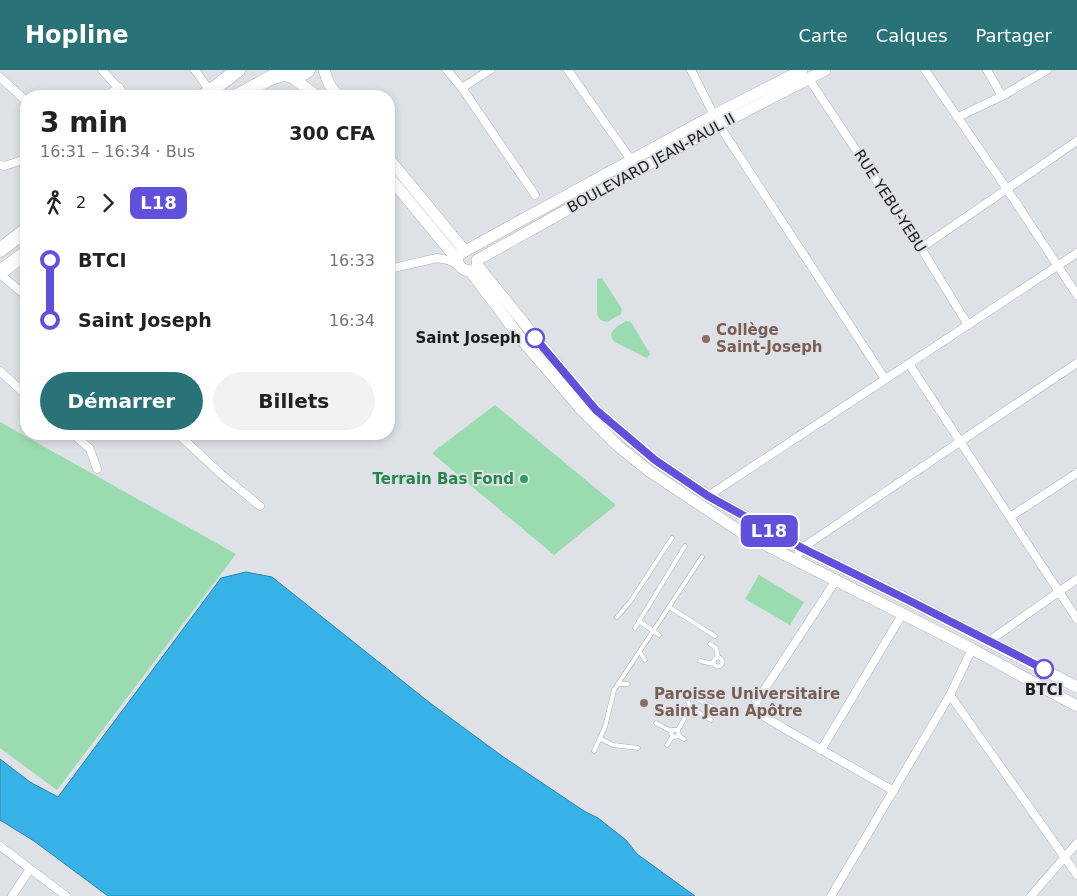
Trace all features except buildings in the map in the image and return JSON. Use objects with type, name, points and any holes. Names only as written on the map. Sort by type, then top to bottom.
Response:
[{"type":"highway","points":[[212,90],[238,70]]},
{"type":"highway","points":[[248,90],[283,73],[297,75],[308,70]]},
{"type":"highway","points":[[0,250],[20,235]]},
{"type":"highway","points":[[0,273],[20,258]]},
{"type":"main road","points":[[324,70],[334,90]]},
{"type":"main road","name":"BOULEVARD JEAN-PAUL II","points":[[466,251],[631,160],[717,120],[806,74],[825,70]]},
{"type":"main road","points":[[283,73],[308,90]]},
{"type":"main road","name":"BOULEVARD JEAN-PAUL II","points":[[468,265],[717,120]]},
{"type":"main road","points":[[395,166],[466,251],[459,255],[468,265]]},
{"type":"main road","points":[[395,184],[468,265],[552,368],[579,407],[618,446],[649,471],[744,534],[972,649],[1077,706]]},
{"type":"main road","points":[[552,368],[602,416],[655,460],[708,496],[802,548],[990,641],[1077,687]]},
{"type":"street","points":[[102,70],[121,90]]},
{"type":"street","points":[[195,70],[205,90]]},
{"type":"street","points":[[447,70],[462,88],[535,195]]},
{"type":"street","points":[[462,88],[490,70]]},
{"type":"street","points":[[568,70],[631,160]]},
{"type":"street","points":[[691,70],[717,120],[885,379]]},
{"type":"street","points":[[925,70],[1077,295]]},
{"type":"street","points":[[987,70],[1002,96]]},
{"type":"street","points":[[958,117],[1002,96],[1048,70]]},
{"type":"street","name":"RUE YEBU-YEBU","points":[[806,74],[922,248],[968,325]]},
{"type":"street","points":[[0,76],[20,95]]},
{"type":"street","points":[[115,90],[119,87]]},
{"type":"street","points":[[922,248],[1077,141]]},
{"type":"street","points":[[0,165],[4,166],[20,161]]},
{"type":"street","points":[[708,496],[1077,253]]},
{"type":"street","points":[[395,268],[437,258],[468,265]]},
{"type":"street","points":[[0,273],[20,291]]},
{"type":"street","points":[[909,364],[1077,619]]},
{"type":"street","points":[[795,560],[802,548],[1077,364]]},
{"type":"street","points":[[0,371],[20,389]]},
{"type":"street","points":[[79,440],[90,450],[98,469]]},
{"type":"street","points":[[184,440],[221,474],[260,506]]},
{"type":"street","points":[[1010,518],[1077,473]]},
{"type":"street","points":[[990,641],[1077,579]]},
{"type":"street","points":[[836,580],[753,707],[757,712],[894,791]]},
{"type":"street","points":[[821,750],[902,613]]},
{"type":"street","points":[[831,896],[950,695],[972,649]]},
{"type":"street","points":[[950,695],[1077,875]]},
{"type":"street","points":[[1031,896],[1077,843]]},
{"type":"street","points":[[0,846],[66,896]]},
{"type":"street","points":[[12,896],[30,869]]},
{"type":"lane","points":[[617,617],[630,602],[672,538]]},
{"type":"lane","points":[[635,628],[685,546]]},
{"type":"lane","points":[[594,751],[601,739],[614,690],[702,557]]},
{"type":"lane","points":[[669,606],[715,636]]},
{"type":"lane","points":[[639,621],[659,635]]},
{"type":"lane","points":[[700,661],[716,666],[723,664],[718,657],[716,648],[710,644]]},
{"type":"lane","points":[[640,652],[645,660]]},
{"type":"lane","points":[[714,664],[714,659],[718,657]]},
{"type":"lane","points":[[621,668],[626,672]]},
{"type":"lane","points":[[618,684],[628,684]]},
{"type":"lane","points":[[711,720],[691,707],[686,700],[686,692],[716,710]]},
{"type":"lane","points":[[679,736],[678,730],[691,707]]},
{"type":"lane","points":[[656,723],[671,731],[674,729],[678,730]]},
{"type":"lane","points":[[668,745],[672,737],[671,731]]},
{"type":"lane","points":[[672,737],[676,738],[679,736],[684,739]]},
{"type":"lane","points":[[601,739],[613,745],[638,748]]},
{"type":"green space","points":[[602,278],[622,309],[621,314],[607,322],[600,320],[597,314],[597,279]]},
{"type":"green space","points":[[626,321],[631,322],[650,354],[647,358],[615,342],[612,338],[612,332]]},
{"type":"green space","name":"Terrain Bas Fond","points":[[495,405],[616,505],[554,555],[432,453]]},
{"type":"green space","points":[[0,422],[20,433],[20,440],[32,440],[236,554],[57,790],[0,748]]},
{"type":"green space","points":[[759,575],[804,602],[790,625],[745,599]]},
{"type":"water","points":[[246,572],[272,577],[430,703],[502,756],[584,811],[598,818],[626,840],[637,854],[695,896],[108,896],[34,841],[0,820],[0,759],[30,782],[58,797],[221,578]]},
{"type":"bus line","name":"L18","points":[[535,338],[596,410],[655,460],[708,496],[802,548],[1044,669]]},
{"type":"place","name":"Saint Joseph","points":[[535,338]]},
{"type":"place","name":"Collège Saint-Joseph","points":[[706,339]]},
{"type":"place","name":"Terrain Bas Fond","points":[[524,479]]},
{"type":"place","name":"BTCI","points":[[1044,669]]},
{"type":"place","name":"Paroisse Universitaire Saint Jean Apôtre","points":[[644,703]]}]
